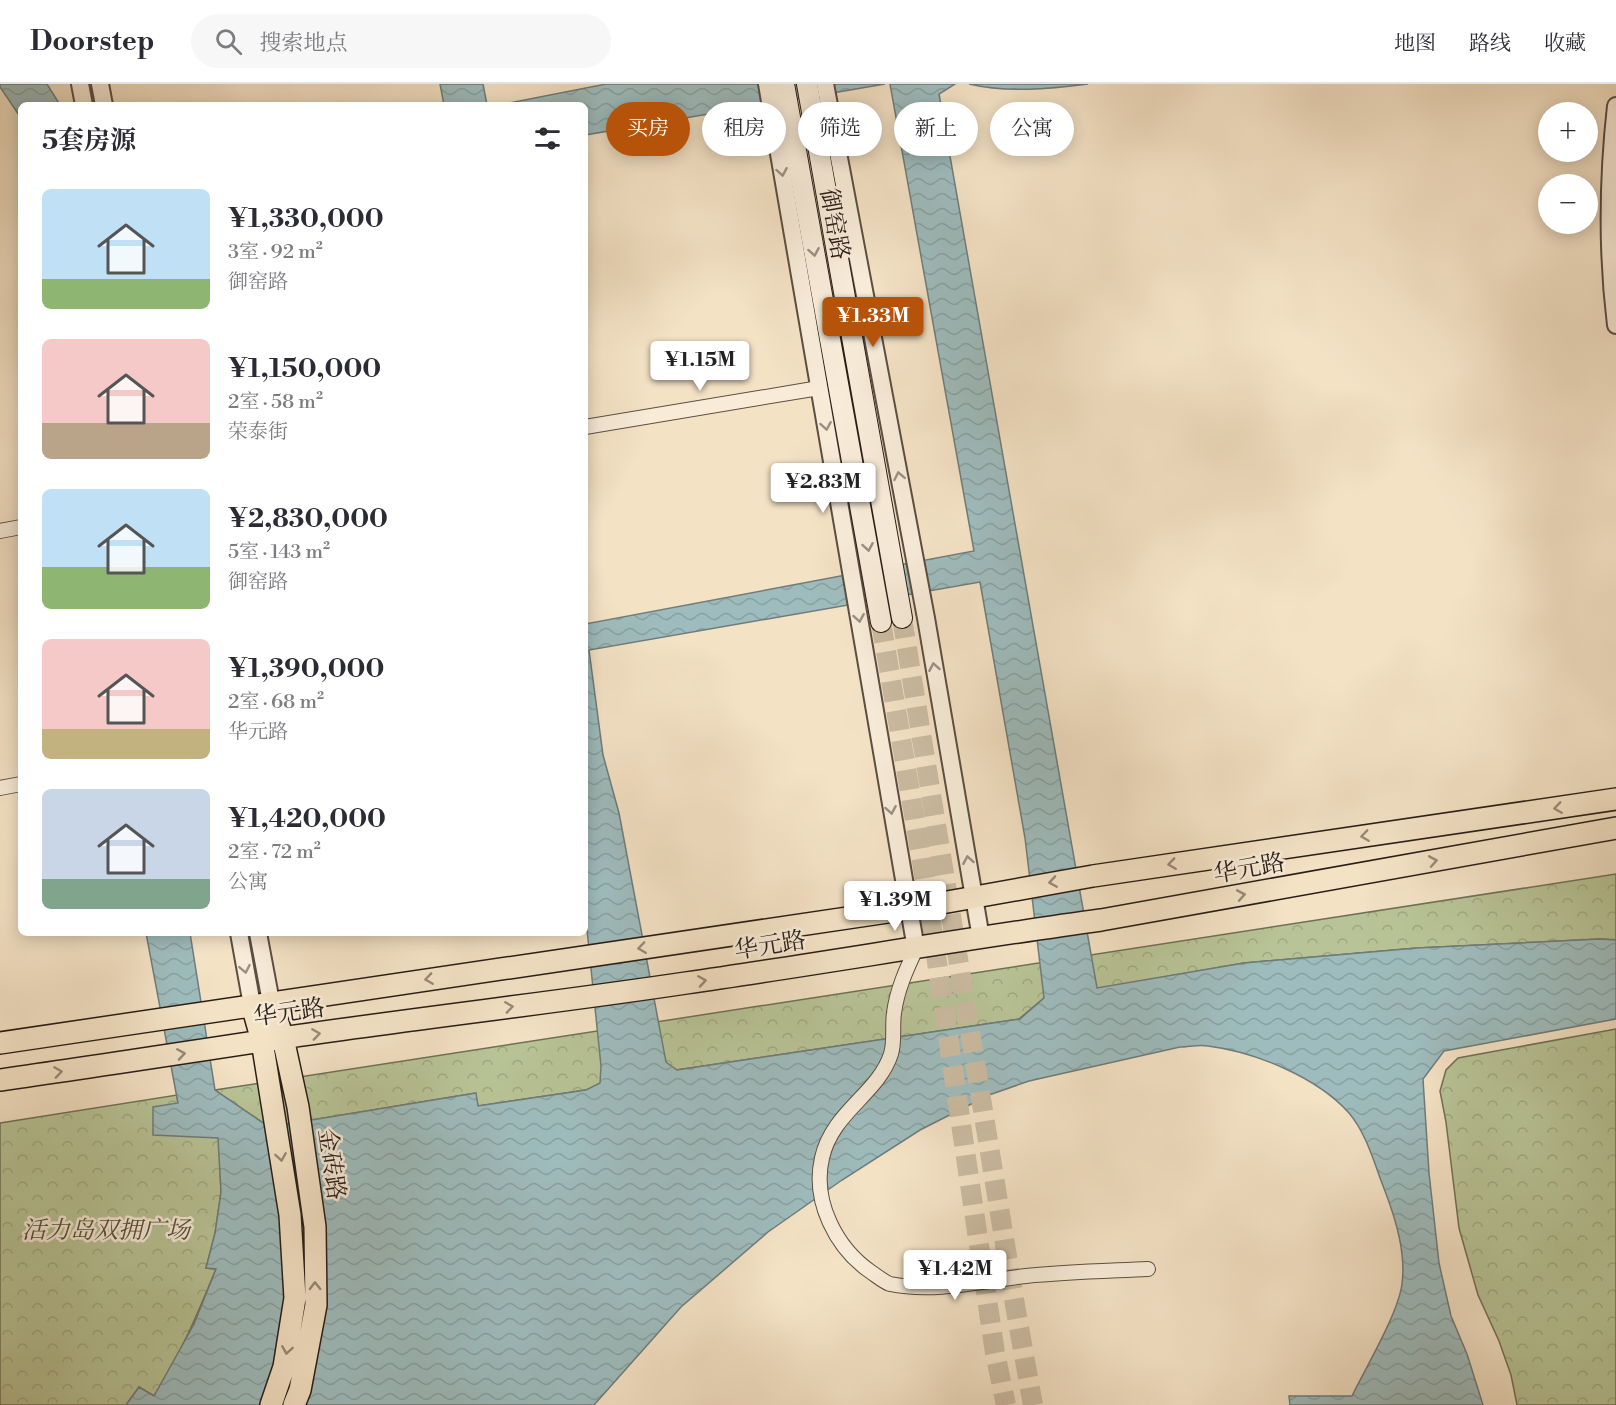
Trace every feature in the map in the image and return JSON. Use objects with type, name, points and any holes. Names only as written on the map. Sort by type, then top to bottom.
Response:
[{"type":"main road","name":"御窑路","points":[[782,102],[784,84]]},
{"type":"main road","name":"御窑路","points":[[807,84],[902,618]]},
{"type":"main road","name":"御窑路","points":[[786,143],[881,622]]},
{"type":"main road","name":"华元路","points":[[0,1043],[908,909],[1093,876],[1616,800]]},
{"type":"main road","name":"华元路","points":[[0,1080],[916,949],[1101,920],[1616,828]]},
{"type":"main road","name":"金砖路","points":[[262,1004],[283,1038],[298,1107],[315,1227],[316,1305],[300,1390],[294,1405]]},
{"type":"main road","name":"金砖路","points":[[262,1004],[262,1041],[290,1215],[295,1298],[284,1367],[271,1405]]},
{"type":"street","points":[[80,84],[83,102]]},
{"type":"street","points":[[100,84],[103,102]]},
{"type":"street","points":[[767,84],[775,102]]},
{"type":"street","points":[[825,84],[924,606],[981,938]]},
{"type":"street","points":[[1616,106],[1610,160],[1611,282],[1616,325]]},
{"type":"street","points":[[786,155],[819,388],[916,949],[900,984],[894,1015],[892,1052],[885,1067],[830,1135],[821,1160],[821,1200],[839,1241],[857,1263],[888,1283],[931,1287],[1029,1276],[1148,1269]]},
{"type":"street","points":[[588,426],[819,388]]},
{"type":"street","points":[[0,531],[18,528]]},
{"type":"street","points":[[0,788],[18,785]]},
{"type":"street","name":"金砖路","points":[[239,936],[262,1004]]},
{"type":"street","name":"金砖路","points":[[258,936],[262,1004]]},
{"type":"green space","points":[[1616,874],[1616,940],[1417,948],[1244,963],[1044,998],[1019,1019],[676,1070],[586,1090],[478,1106],[475,1093],[269,1127],[215,1090]]},
{"type":"green space","points":[[1616,1029],[1616,1405],[1517,1405],[1511,1375],[1499,1341],[1478,1295],[1459,1228],[1440,1091],[1446,1070],[1458,1058]]},
{"type":"green space","name":"活力岛双拥广场","points":[[177,1095],[178,1103],[219,1138],[221,1192],[215,1234],[206,1268],[216,1269],[188,1334],[163,1381],[154,1396],[139,1387],[126,1405],[0,1405],[0,1123]]},
{"type":"water","points":[[0,84],[47,84],[58,102],[18,102],[18,114]]},
{"type":"water","points":[[440,84],[483,84],[486,102],[443,102]]},
{"type":"water","points":[[606,84],[885,84],[779,102],[702,102],[702,115],[690,117],[690,102],[606,102],[606,131],[588,134],[588,102],[514,102]]},
{"type":"water","points":[[890,84],[955,84],[939,94],[940,102],[894,102],[894,106]]},
{"type":"water","points":[[969,84],[1088,84],[1043,89],[1014,89]]},
{"type":"water","points":[[903,156],[950,156],[1097,988],[1244,963],[1417,948],[1600,939],[1616,940],[1616,1019],[1444,1051],[1423,1079],[1429,1173],[1439,1263],[1451,1316],[1467,1354],[1483,1405],[1290,1405],[1289,1396],[1352,1396],[1388,1325],[1399,1296],[1403,1260],[1396,1225],[1366,1140],[1349,1113],[1336,1100],[1303,1078],[1265,1060],[1226,1049],[1201,1045],[1180,1047],[1029,1081],[989,1095],[920,1130],[842,1180],[768,1232],[681,1307],[594,1405],[126,1405],[139,1387],[154,1396],[194,1324],[216,1269],[206,1268],[215,1233],[221,1192],[218,1138],[153,1135],[153,1107],[178,1103],[147,936],[190,936],[215,1090],[269,1127],[476,1093],[478,1106],[586,1090],[600,1083],[601,1066],[588,936],[588,623],[974,551]],"holes":[[[980,582],[1025,838],[1044,998],[1020,1019],[677,1070],[666,1062],[619,813],[603,755],[589,650]]]},
{"type":"tunnel","points":[[902,618],[1033,1405]]},
{"type":"tunnel","points":[[881,622],[923,868],[995,1353],[1006,1405]]}]
